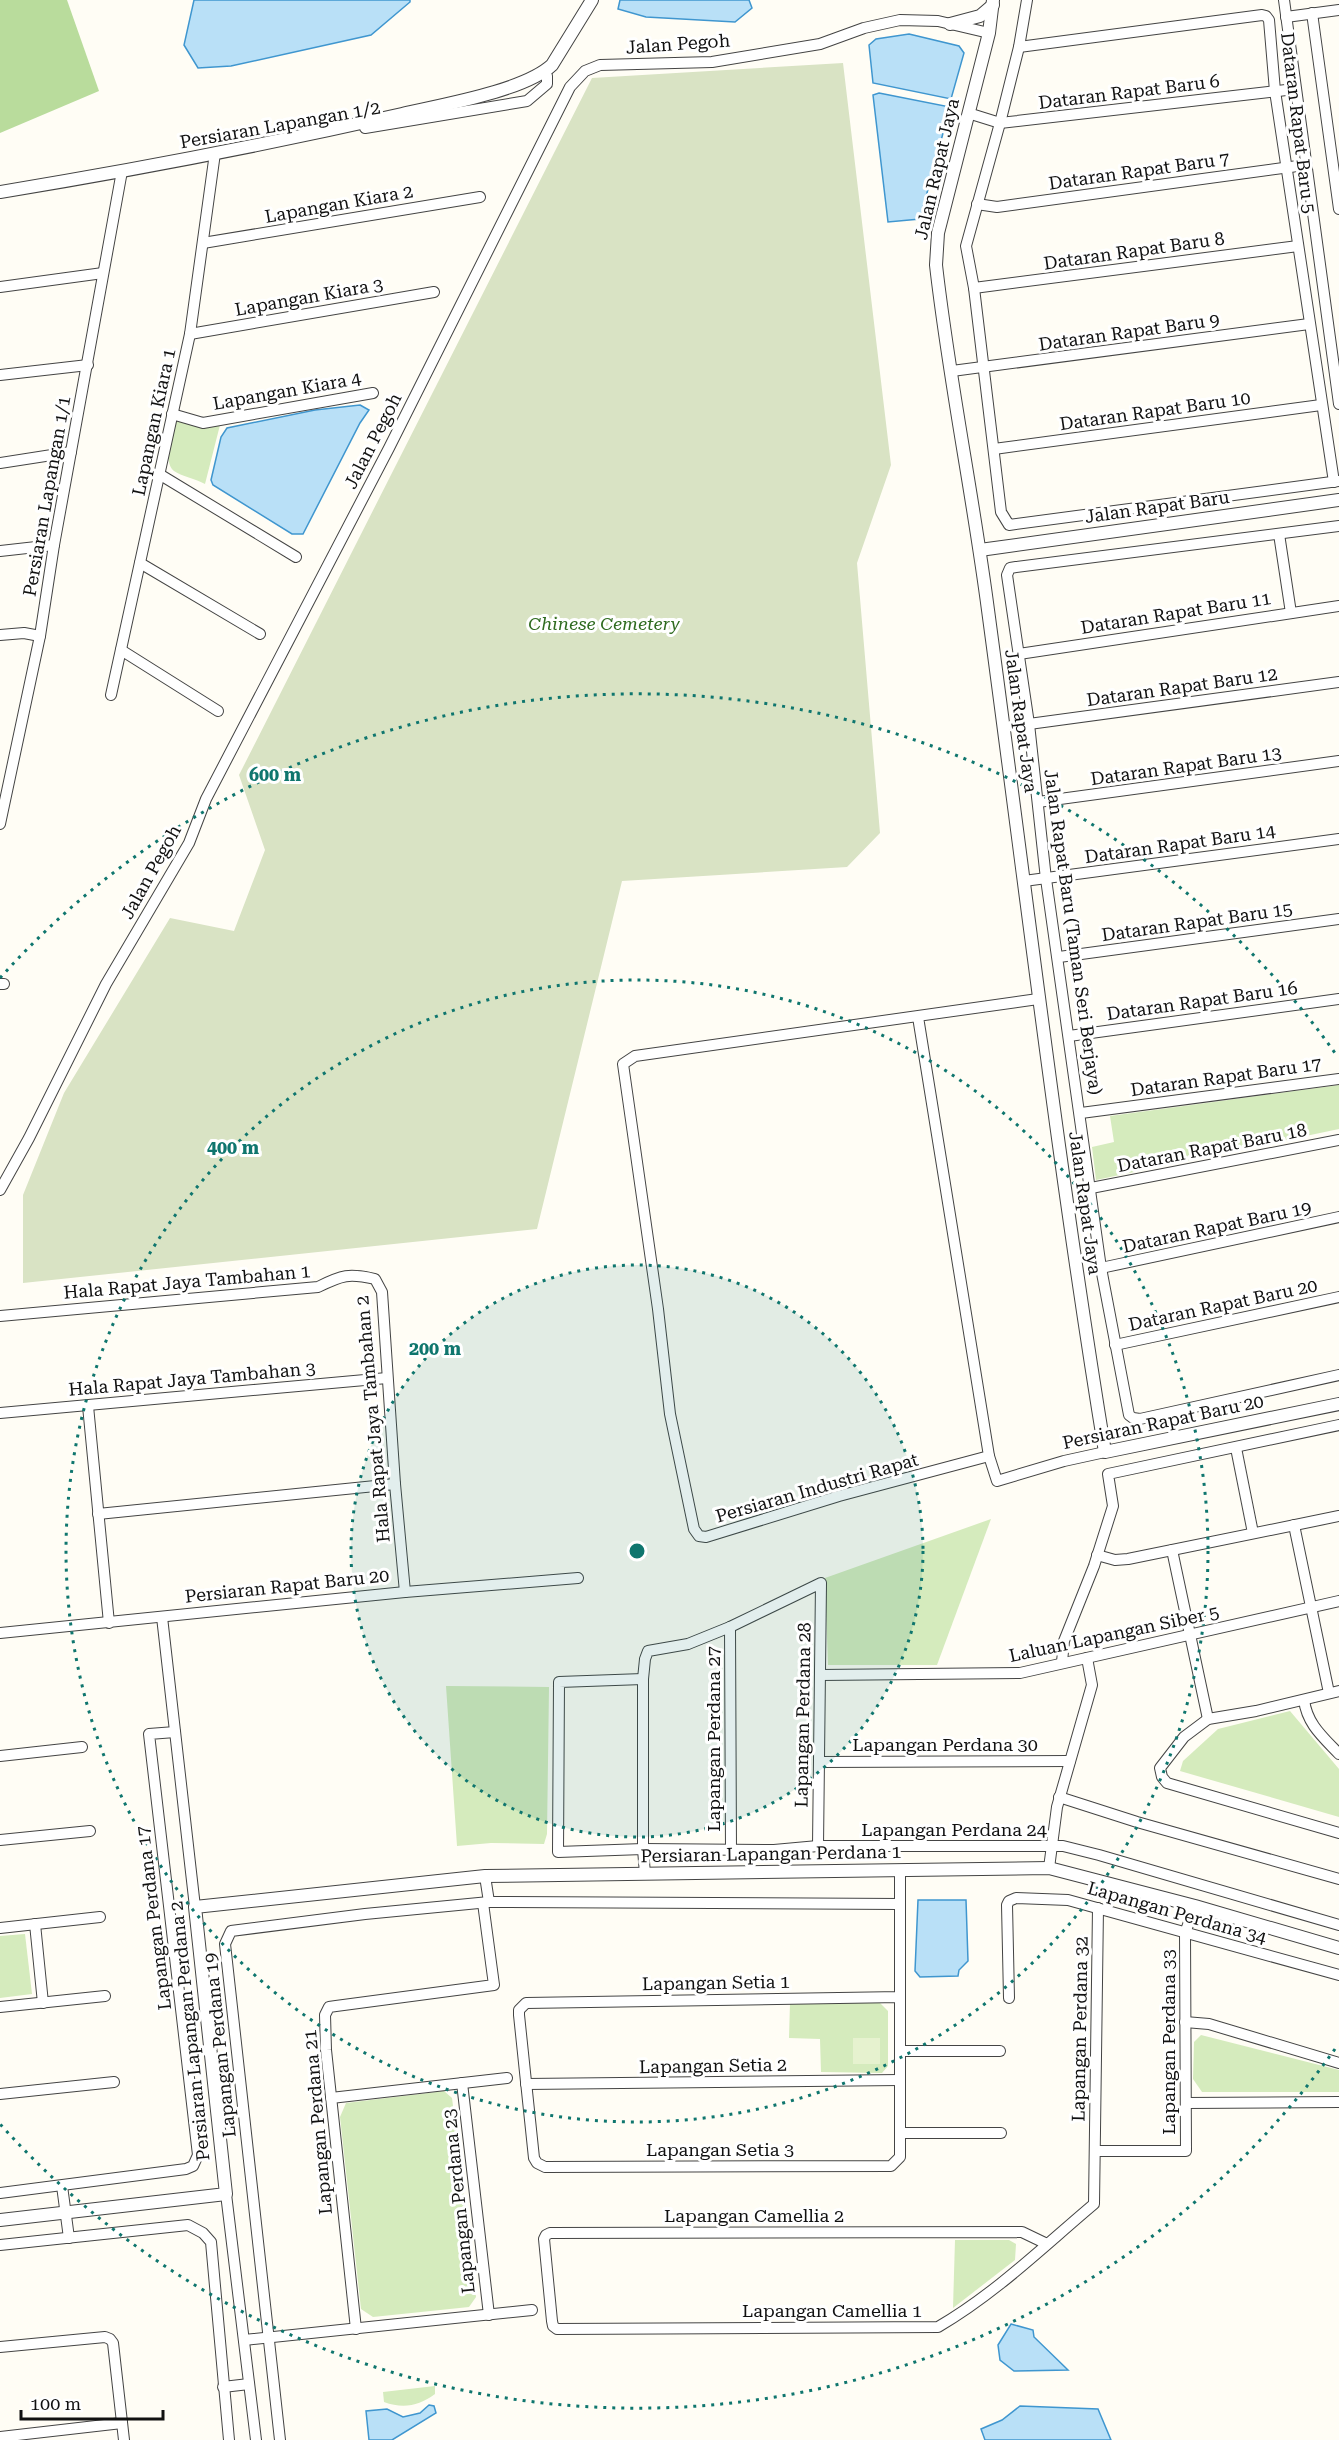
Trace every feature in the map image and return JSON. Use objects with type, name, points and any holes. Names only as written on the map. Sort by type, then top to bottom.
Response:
[{"type":"street","points":[[276,142],[446,104],[519,84],[544,72],[559,58],[592,0]]},
{"type":"street","points":[[993,449],[974,288],[966,246],[1000,123],[1019,46],[1027,0]]},
{"type":"street","points":[[1284,0],[1339,404]]},
{"type":"street","points":[[950,24],[980,16],[993,3]]},
{"type":"street","name":"Jalan Rapat Jaya","points":[[993,3],[989,33],[936,246],[940,299],[980,550],[1038,999],[1086,1336],[1105,1452]]},
{"type":"street","points":[[1286,17],[1339,10]]},
{"type":"street","points":[[1312,14],[1339,209]]},
{"type":"street","name":"Dataran Rapat Baru 5","points":[[1019,46],[1262,15],[1269,20],[1275,91],[1321,405],[1336,481]]},
{"type":"street","name":"Jalan Pegoh","points":[[0,1190],[29,1138],[106,984],[189,843],[206,799],[389,448],[570,87],[585,71],[600,65],[712,62],[820,44],[864,28],[900,20],[939,21],[989,33]]},
{"type":"street","name":"Persiaran Lapangan 1/2","points":[[0,192],[276,142],[527,101],[548,84],[548,76],[544,72]]},
{"type":"street","name":"Dataran Rapat Baru 6","points":[[968,113],[1000,123],[1296,89]]},
{"type":"street","name":"Lapangan Kiara 1","points":[[111,695],[190,334],[215,153]]},
{"type":"street","name":"Dataran Rapat Baru 7","points":[[977,204],[996,207],[1305,165]]},
{"type":"street","name":"Persiaran Lapangan 1/1","points":[[0,824],[40,636],[54,545],[122,171]]},
{"type":"street","name":"Lapangan Kiara 2","points":[[202,243],[480,197]]},
{"type":"street","name":"Dataran Rapat Baru 8","points":[[974,288],[1298,246]]},
{"type":"street","points":[[0,287],[104,273]]},
{"type":"street","name":"Lapangan Kiara 3","points":[[190,334],[434,292]]},
{"type":"street","name":"Dataran Rapat Baru 9","points":[[952,371],[1309,324]]},
{"type":"street","points":[[0,375],[88,365]]},
{"type":"street","name":"Lapangan Kiara 4","points":[[172,414],[203,423],[373,393]]},
{"type":"street","name":"Dataran Rapat Baru 10","points":[[993,449],[1321,405]]},
{"type":"street","name":"Jalan Rapat Baru","points":[[993,449],[1001,512],[1009,525],[1336,481]]},
{"type":"street","points":[[0,462],[71,452]]},
{"type":"street","points":[[159,474],[296,557]]},
{"type":"street","name":"Jalan Rapat Baru","points":[[980,550],[1339,500]]},
{"type":"street","name":"Jalan Rapat Baru (Taman Seri Berjaya)","points":[[1339,526],[1010,568],[1007,575],[1029,724],[1046,879],[1059,957],[1101,1268],[1129,1415],[1140,1419],[1339,1375]]},
{"type":"street","points":[[1279,534],[1291,613]]},
{"type":"street","points":[[0,551],[54,545]]},
{"type":"street","points":[[140,562],[260,634]]},
{"type":"street","name":"Dataran Rapat Baru 11","points":[[1019,654],[1339,606]]},
{"type":"street","points":[[0,635],[24,633],[40,636]]},
{"type":"street","points":[[121,650],[218,711]]},
{"type":"street","name":"Dataran Rapat Baru 12","points":[[1029,724],[1339,682]]},
{"type":"street","name":"Dataran Rapat Baru 13","points":[[1038,802],[1339,761]]},
{"type":"street","name":"Dataran Rapat Baru 14","points":[[1024,880],[1046,879],[1339,839]]},
{"type":"street","name":"Dataran Rapat Baru 15","points":[[1059,957],[1339,919]]},
{"type":"street","name":"Persiaran Industri Rapat","points":[[989,1455],[839,1496],[706,1537],[699,1536],[694,1529],[670,1413],[658,1309],[623,1064],[635,1056],[1038,999]]},
{"type":"street","name":"Dataran Rapat Baru 16","points":[[1069,1035],[1339,999]]},
{"type":"street","points":[[918,1017],[989,1455]]},
{"type":"street","name":"Dataran Rapat Baru 17","points":[[1081,1113],[1339,1079]]},
{"type":"street","name":"Dataran Rapat Baru 18","points":[[1091,1188],[1339,1140]]},
{"type":"street","name":"Dataran Rapat Baru 19","points":[[1101,1268],[1339,1217]]},
{"type":"street","name":"Hala Rapat Jaya Tambahan 1","points":[[0,1316],[318,1287],[342,1275],[357,1275],[375,1279]]},
{"type":"street","name":"Hala Rapat Jaya Tambahan 2","points":[[375,1279],[382,1292],[405,1592]]},
{"type":"street","name":"Dataran Rapat Baru 20","points":[[1115,1345],[1339,1297]]},
{"type":"street","name":"Hala Rapat Jaya Tambahan 3","points":[[0,1413],[387,1378]]},
{"type":"street","name":"Persiaran Rapat Baru 20","points":[[989,1455],[997,1481],[1064,1461],[1339,1404]]},
{"type":"street","points":[[88,1406],[109,1623]]},
{"type":"street","points":[[1062,1662],[1064,1641],[1113,1506],[1108,1474],[1339,1425]]},
{"type":"street","points":[[1236,1448],[1253,1533]]},
{"type":"street","points":[[98,1514],[395,1484]]},
{"type":"street","points":[[1097,1555],[1115,1560],[1339,1516]]},
{"type":"street","points":[[1294,1525],[1311,1608],[1334,1692],[1208,1719],[1184,1737],[1160,1768],[1162,1777],[1167,1783],[1339,1833]]},
{"type":"street","points":[[1172,1550],[1208,1719]]},
{"type":"street","name":"Persiaran Rapat Baru 20","points":[[0,1633],[405,1592],[578,1578]]},
{"type":"street","name":"Lapangan Perdana 28","points":[[730,1627],[821,1583],[818,1846]]},
{"type":"street","name":"Laluan Lapangan Siber 5","points":[[820,1675],[1020,1673],[1339,1602]]},
{"type":"street","name":"Persiaran Lapangan Perdana 2","points":[[162,1617],[226,2194],[256,2440]]},
{"type":"street","points":[[645,1874],[643,1679],[645,1659],[648,1651],[688,1644],[730,1627]]},
{"type":"street","name":"Lapangan Perdana 27","points":[[730,1627],[731,1850]]},
{"type":"street","points":[[1049,1868],[1059,1797],[1092,1685],[1087,1658]]},
{"type":"street","name":"Lapangan Perdana 24","points":[[643,1679],[559,1682],[558,1852],[643,1849],[731,1850],[818,1846],[1063,1846],[1339,1924]]},
{"type":"street","points":[[1304,1700],[1305,1712],[1311,1724],[1339,1754]]},
{"type":"street","name":"Lapangan Perdana 17","points":[[62,2186],[186,2169],[193,2166],[198,2155],[149,1734],[175,1732]]},
{"type":"street","points":[[0,1756],[82,1747]]},
{"type":"street","name":"Lapangan Perdana 30","points":[[819,1762],[1070,1761]]},
{"type":"street","points":[[1059,1797],[1137,1822],[1339,1879]]},
{"type":"street","points":[[0,1840],[90,1831]]},
{"type":"street","name":"Persiaran Lapangan Perdana 1","points":[[195,1906],[484,1876],[1049,1868],[1195,1906],[1339,1948]]},
{"type":"street","points":[[900,1871],[900,2133],[1001,2133]]},
{"type":"street","points":[[484,1876],[486,1903],[900,1904]]},
{"type":"street","name":"Lapangan Perdana 34","points":[[1009,1998],[1007,1905],[1009,1900],[1016,1898],[1068,1900],[1339,1975]]},
{"type":"street","name":"Lapangan Perdana 21","points":[[356,2329],[326,2050],[325,2015],[329,2007],[494,1984],[486,1903]]},
{"type":"street","name":"Lapangan Perdana 19","points":[[269,2338],[226,1955],[227,1936],[231,1931],[237,1929],[486,1903]]},
{"type":"street","points":[[1185,1933],[1195,1906]]},
{"type":"street","name":"Lapangan Perdana 32","points":[[1095,2151],[1098,1908]]},
{"type":"street","points":[[0,1928],[100,1917]]},
{"type":"street","points":[[35,1924],[43,2002]]},
{"type":"street","name":"Lapangan Perdana 33","points":[[1095,2151],[1186,2151],[1185,1933]]},
{"type":"street","points":[[0,2007],[105,1996]]},
{"type":"street","name":"Lapangan Setia 1","points":[[526,2084],[519,2010],[522,2005],[531,2002],[900,1997]]},
{"type":"street","points":[[1185,2022],[1209,2024],[1339,2063]]},
{"type":"street","points":[[900,2050],[1000,2051]]},
{"type":"street","points":[[331,2098],[507,2078]]},
{"type":"street","name":"Lapangan Setia 2","points":[[526,2084],[900,2080]]},
{"type":"street","points":[[0,2094],[114,2082]]},
{"type":"street","name":"Lapangan Perdana 23","points":[[462,2083],[489,2315]]},
{"type":"street","name":"Lapangan Setia 3","points":[[526,2084],[534,2158],[537,2163],[545,2167],[891,2166],[900,2157],[900,2133]]},
{"type":"street","points":[[1186,2103],[1339,2102]]},
{"type":"street","name":"Lapangan Camellia 1","points":[[552,2321],[553,2326],[557,2329],[938,2327],[955,2317],[1094,2204],[1095,2151]]},
{"type":"street","points":[[0,2193],[62,2186],[69,2238]]},
{"type":"street","points":[[0,2220],[226,2194]]},
{"type":"street","points":[[0,2245],[188,2225],[202,2233],[211,2242],[229,2440]]},
{"type":"street","name":"Lapangan Camellia 2","points":[[552,2321],[544,2239],[550,2234],[1022,2232],[1047,2244]]},
{"type":"street","points":[[244,2340],[532,2310]]},
{"type":"street","points":[[0,2347],[105,2337],[110,2339],[113,2343],[124,2440]]},
{"type":"street","points":[[269,2338],[280,2440]]},
{"type":"street","points":[[224,2388],[249,2384]]},
{"type":"street","points":[[0,2437],[122,2423]]},
{"type":"green space","points":[[0,0],[67,0],[99,91],[0,133]]},
{"type":"green space","name":"Chinese Cemetery","points":[[843,63],[891,465],[857,563],[880,833],[847,867],[622,881],[537,1229],[23,1283],[23,1195],[64,1093],[170,918],[234,931],[265,850],[239,775],[592,78]]},
{"type":"green space","points":[[175,420],[202,427],[220,425],[205,484],[177,473],[171,466],[169,454]]},
{"type":"green space","points":[[1339,1085],[1339,1129],[1096,1180],[1092,1147],[1114,1142],[1110,1116]]},
{"type":"green space","points":[[991,1519],[937,1665],[828,1665],[825,1578]]},
{"type":"green space","points":[[446,1686],[549,1687],[547,1834],[544,1844],[491,1843],[457,1846]]},
{"type":"green space","points":[[1290,1711],[1339,1769],[1339,1817],[1180,1771],[1183,1761],[1218,1729]]},
{"type":"green space","points":[[25,1934],[32,1994],[0,1998],[0,1936]]},
{"type":"green space","points":[[790,2003],[880,2003],[888,2011],[888,2066],[882,2073],[821,2072],[820,2039],[789,2038]]},
{"type":"green space","points":[[1201,2035],[1339,2070],[1339,2092],[1202,2092],[1193,2079],[1194,2042]]},
{"type":"green space","points":[[853,2038],[880,2038],[880,2064],[853,2064]]},
{"type":"green space","points":[[444,2091],[452,2098],[476,2297],[469,2307],[373,2317],[361,2309],[340,2117],[346,2103]]},
{"type":"green space","points":[[955,2240],[1009,2240],[1016,2244],[1015,2260],[953,2308]]},
{"type":"green space","points":[[435,2386],[435,2394],[417,2404],[404,2406],[384,2402],[383,2392]]},
{"type":"water","points":[[194,0],[410,0],[410,2],[371,35],[231,66],[198,68],[184,45]]},
{"type":"water","points":[[620,0],[749,0],[752,8],[735,22],[646,17],[618,9]]},
{"type":"water","points":[[909,34],[959,46],[964,53],[951,99],[873,83],[869,45],[876,39]]},
{"type":"water","points":[[879,93],[950,107],[920,219],[888,222],[873,95]]},
{"type":"water","points":[[360,405],[369,410],[360,423],[303,534],[292,534],[213,485],[211,480],[221,437],[227,428],[315,410]]},
{"type":"water","points":[[918,1900],[966,1900],[968,1961],[959,1970],[958,1976],[920,1977],[915,1971]]},
{"type":"water","points":[[1011,2324],[1033,2330],[1034,2337],[1068,2370],[1014,2371],[1000,2360],[998,2345]]},
{"type":"water","points":[[429,2405],[434,2406],[436,2413],[392,2440],[369,2440],[366,2411],[387,2409],[403,2417],[420,2413]]},
{"type":"water","points":[[1020,2406],[1098,2409],[1111,2440],[985,2440],[981,2429],[1002,2420]]}]
